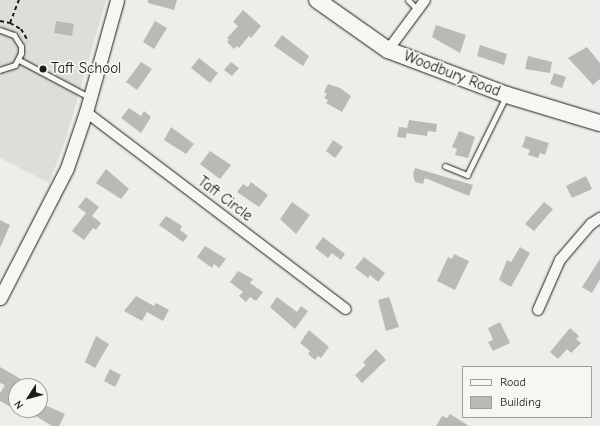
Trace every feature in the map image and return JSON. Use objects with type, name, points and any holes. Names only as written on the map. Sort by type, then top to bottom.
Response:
[{"type":"main road","name":"Woodbury Road","points":[[317,0],[388,50],[507,95],[600,123]]},
{"type":"street","points":[[0,298],[67,168],[86,112],[117,0]]},
{"type":"street","points":[[388,50],[425,0]]},
{"type":"street","name":"Taft Circle","points":[[86,112],[346,309]]},
{"type":"street","points":[[538,310],[560,260],[591,224],[600,218]]},
{"type":"lane","points":[[408,0],[418,10]]},
{"type":"lane","points":[[0,30],[8,32],[18,40],[21,46],[19,60],[10,68],[0,70]]},
{"type":"lane","points":[[19,60],[90,97]]},
{"type":"lane","points":[[445,166],[467,175],[507,95]]},
{"type":"path","points":[[10,23],[19,0]]},
{"type":"shaded area","name":"Taft School","points":[[0,0],[106,0],[66,138],[49,183],[0,158]]},
{"type":"building","points":[[148,0],[177,0],[174,10],[148,3]]},
{"type":"building","points":[[243,10],[261,26],[251,38],[249,36],[239,48],[237,46],[234,49],[227,42],[229,40],[227,38],[238,26],[233,22]]},
{"type":"building","points":[[56,21],[74,24],[72,36],[54,33]]},
{"type":"building","points":[[155,21],[167,28],[154,49],[143,42]]},
{"type":"building","points":[[436,25],[466,35],[460,53],[432,37]]},
{"type":"building","points":[[282,35],[309,56],[303,66],[274,46]]},
{"type":"building","points":[[480,45],[507,54],[504,65],[477,56]]},
{"type":"building","points":[[587,47],[600,63],[600,79],[593,85],[568,58]]},
{"type":"building","points":[[528,56],[552,62],[550,73],[525,69]]},
{"type":"building","points":[[199,58],[218,73],[210,83],[191,68]]},
{"type":"building","points":[[141,62],[152,69],[137,90],[126,82]]},
{"type":"building","points":[[231,62],[239,68],[232,76],[224,70]]},
{"type":"building","points":[[554,73],[566,77],[562,88],[550,84]]},
{"type":"building","points":[[328,84],[340,88],[351,96],[342,112],[326,103],[328,100],[324,98],[327,94],[324,92]]},
{"type":"building","points":[[129,108],[141,116],[144,111],[151,117],[141,133],[121,118]]},
{"type":"building","points":[[409,120],[437,124],[436,132],[428,131],[427,136],[406,133]]},
{"type":"building","points":[[171,127],[194,144],[186,154],[164,140]]},
{"type":"building","points":[[399,127],[407,128],[406,138],[397,137]]},
{"type":"building","points":[[459,131],[475,137],[468,158],[455,155],[457,149],[452,147]]},
{"type":"building","points":[[526,136],[549,143],[545,155],[540,153],[538,158],[528,155],[530,150],[522,147]]},
{"type":"building","points":[[333,140],[343,147],[335,158],[326,151]]},
{"type":"building","points":[[210,151],[231,165],[220,179],[200,164]]},
{"type":"building","points":[[415,168],[473,185],[469,196],[425,178],[423,184],[415,182],[413,174]]},
{"type":"building","points":[[106,169],[129,189],[121,199],[96,183]]},
{"type":"building","points":[[586,176],[592,189],[572,198],[566,186]]},
{"type":"building","points":[[251,182],[268,195],[259,207],[237,192],[243,184],[248,187]]},
{"type":"building","points":[[86,197],[99,207],[92,216],[101,223],[96,230],[93,228],[84,240],[72,231],[86,213],[78,207]]},
{"type":"building","points":[[292,202],[310,215],[296,234],[280,219]]},
{"type":"building","points":[[544,202],[553,209],[534,231],[525,224]]},
{"type":"building","points":[[166,216],[182,226],[180,230],[188,236],[183,242],[159,225]]},
{"type":"building","points":[[0,220],[10,225],[0,248]]},
{"type":"building","points":[[323,237],[345,254],[341,260],[332,253],[328,258],[315,248]]},
{"type":"building","points":[[205,246],[226,259],[219,268],[214,264],[212,268],[197,257]]},
{"type":"building","points":[[520,247],[530,253],[511,287],[499,280],[507,260],[511,262]]},
{"type":"building","points":[[454,254],[469,261],[455,290],[437,281],[448,257],[452,259]]},
{"type":"building","points":[[364,257],[385,273],[378,282],[370,275],[368,278],[355,268]]},
{"type":"building","points":[[600,259],[600,279],[592,293],[582,287]]},
{"type":"building","points":[[238,271],[253,279],[250,283],[263,292],[256,301],[250,297],[246,302],[239,296],[243,292],[230,282]]},
{"type":"building","points":[[136,296],[154,306],[156,303],[169,310],[163,321],[147,312],[142,321],[124,311]]},
{"type":"building","points":[[277,297],[297,312],[301,306],[308,311],[295,329],[270,307]]},
{"type":"building","points":[[389,297],[399,327],[386,331],[378,300]]},
{"type":"building","points":[[500,322],[510,343],[493,351],[488,342],[493,340],[488,328]]},
{"type":"building","points":[[570,328],[579,336],[576,339],[581,343],[571,353],[567,349],[558,359],[550,352]]},
{"type":"building","points":[[309,330],[329,347],[321,358],[318,356],[315,360],[308,354],[310,351],[300,343]]},
{"type":"building","points":[[96,336],[109,344],[95,368],[85,362]]},
{"type":"building","points":[[376,349],[386,360],[362,383],[355,375],[366,365],[363,362]]},
{"type":"building","points":[[0,367],[19,378],[8,378],[8,405],[0,401],[0,393],[5,385],[0,383]]},
{"type":"building","points":[[110,369],[121,375],[115,387],[104,381]]},
{"type":"building","points":[[48,407],[65,414],[59,426],[52,426],[39,418],[48,418]]},
{"type":"building","points":[[450,414],[469,426],[436,426],[442,416],[447,418]]},
{"type":"place","name":"Taft School","points":[[43,69]]}]
